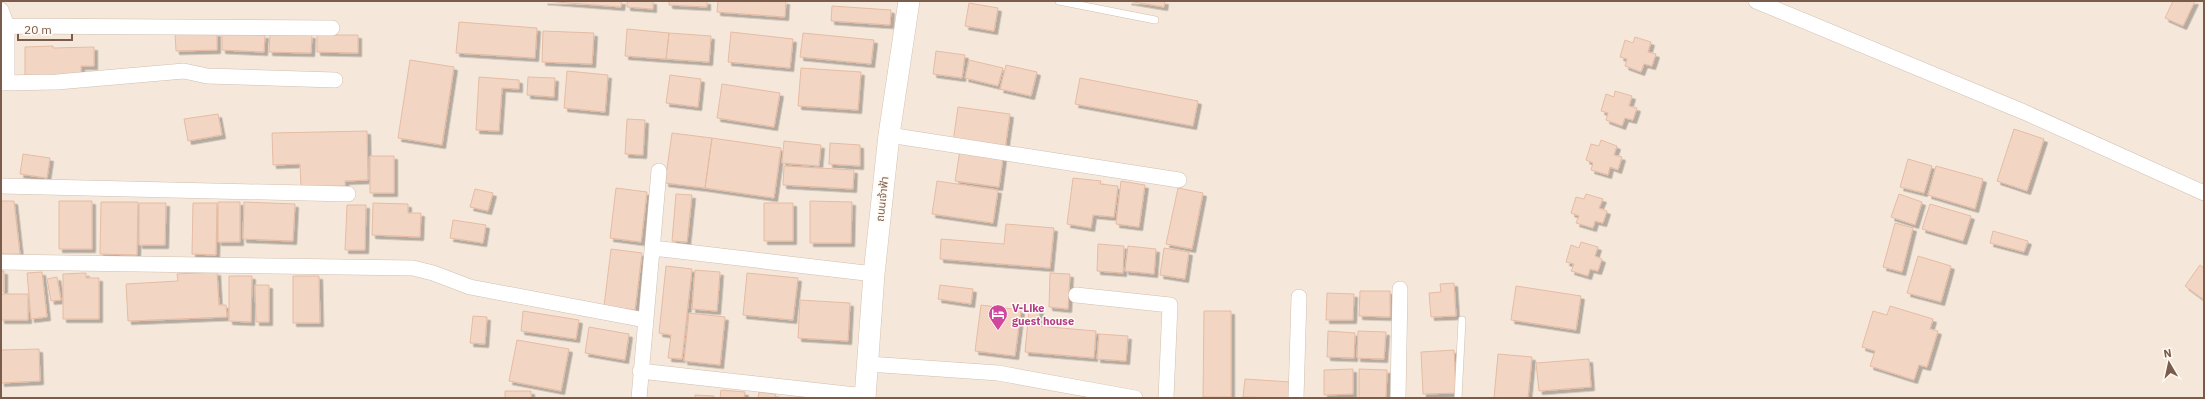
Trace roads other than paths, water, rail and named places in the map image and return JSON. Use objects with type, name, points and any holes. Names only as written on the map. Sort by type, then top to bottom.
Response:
[{"type":"main road","name":"ถนนเจ้าฟ้า","points":[[865,397],[874,274],[889,135],[909,1]]},
{"type":"street","points":[[1756,1],[2024,112],[2204,193]]},
{"type":"street","points":[[1,10],[8,26],[4,83],[57,82],[184,71],[207,76],[335,80]]},
{"type":"street","points":[[8,26],[332,28]]},
{"type":"street","points":[[889,135],[1179,180]]},
{"type":"street","points":[[639,398],[640,371],[653,248],[659,171]]},
{"type":"street","points":[[1,186],[348,194]]},
{"type":"street","points":[[653,248],[874,274]]},
{"type":"street","points":[[1,262],[413,268],[434,273],[470,287],[645,320]]},
{"type":"street","points":[[1398,398],[1400,289]]},
{"type":"street","points":[[1076,295],[1170,305],[1166,398]]},
{"type":"street","points":[[1296,398],[1299,297]]},
{"type":"street","points":[[868,364],[998,373],[1135,398]]},
{"type":"street","points":[[640,371],[865,397]]},
{"type":"lane","points":[[1059,1],[1155,20]]},
{"type":"lane","points":[[1458,398],[1462,320]]},
{"type":"place","name":"V-Like guest house","points":[[998,331]]}]
